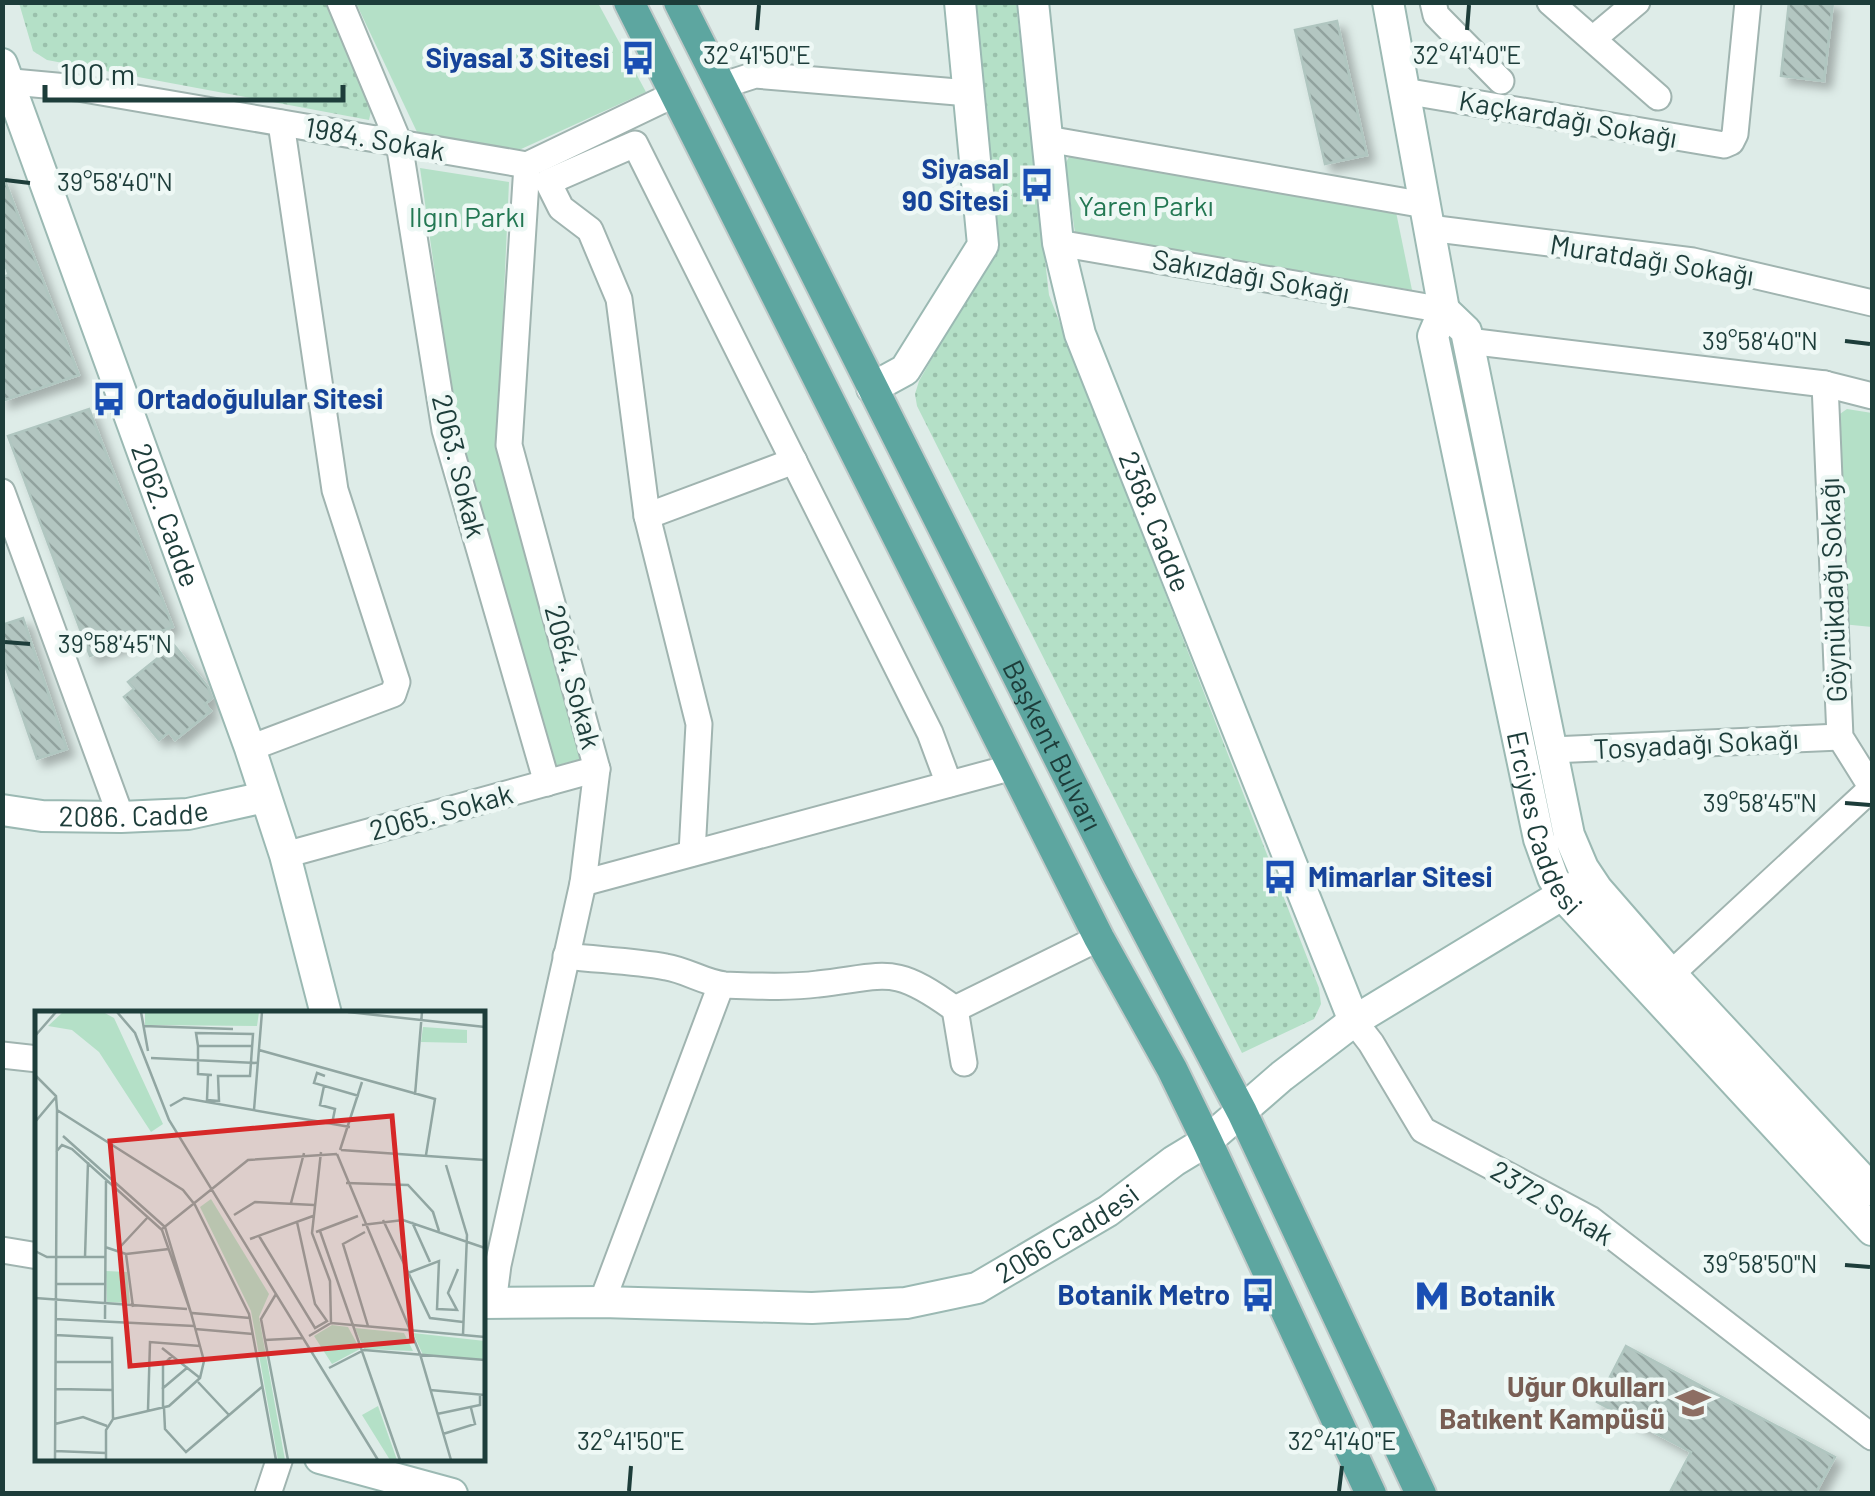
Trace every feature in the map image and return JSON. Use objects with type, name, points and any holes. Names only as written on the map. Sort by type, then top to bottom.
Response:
[{"type":"main road","name":"Başkent Bulvarı","points":[[629,2],[1099,938],[1208,1141],[1371,1494]]},
{"type":"main road","name":"Başkent Bulvarı","points":[[679,2],[1117,874],[1242,1112],[1421,1494]]},
{"type":"street","name":"2063. Sokak","points":[[340,2],[399,144],[446,430],[547,783]]},
{"type":"street","points":[[872,388],[904,370],[982,246],[960,2]]},
{"type":"street","name":"2368. Cadde","points":[[1033,2],[1058,243],[1072,306],[1093,371],[1354,1021]]},
{"type":"street","name":"Erciyes Caddesi","points":[[1388,2],[1444,310],[1433,336],[1547,864],[1563,894],[1872,1230]]},
{"type":"street","points":[[1433,2],[1436,15],[1501,81]]},
{"type":"street","points":[[1550,2],[1658,97]]},
{"type":"street","points":[[1594,38],[1637,2]]},
{"type":"street","name":"Kaçkardağı Sokağı","points":[[1404,91],[1724,146],[1735,134],[1748,2]]},
{"type":"street","name":"1984. Sokak","points":[[4,75],[527,165]]},
{"type":"street","name":"2062. Cadde","points":[[4,75],[250,748],[286,855],[325,1011]]},
{"type":"street","points":[[720,86],[755,75],[969,93]]},
{"type":"street","points":[[527,165],[674,94]]},
{"type":"street","points":[[250,748],[392,694],[398,682],[335,490],[281,123]]},
{"type":"street","name":"Muratdağı Sokağı","points":[[1047,140],[1427,216],[1692,261],[1872,303]]},
{"type":"street","points":[[692,854],[699,724],[648,516],[619,299],[590,230],[561,208],[548,182],[635,144],[930,733],[949,784]]},
{"type":"street","name":"2064. Sokak","points":[[488,1304],[582,883],[598,770],[509,445],[527,165]]},
{"type":"street","name":"Sakızdağı Sokağı","points":[[1058,243],[1444,310]]},
{"type":"street","name":"Erciyes Caddesi","points":[[1444,310],[1466,330],[1570,835],[1590,878],[1670,974],[1872,1190]]},
{"type":"street","points":[[1468,341],[1825,384],[1872,396]]},
{"type":"street","name":"Göynükdağı Sokağı","points":[[1670,974],[1872,788],[1840,737],[1825,384]]},
{"type":"street","points":[[648,516],[794,461]]},
{"type":"street","points":[[2,492],[121,818]]},
{"type":"street","name":"Tosyadağı Sokağı","points":[[1552,750],[1840,737]]},
{"type":"street","points":[[582,883],[1013,766]]},
{"type":"street","name":"2065. Sokak","points":[[286,855],[598,770]]},
{"type":"street","name":"2086. Cadde","points":[[2,810],[42,816],[121,818],[188,814],[266,797]]},
{"type":"street","name":"2066 Caddesi","points":[[488,1304],[602,1302],[812,1308],[906,1303],[978,1288],[1108,1211],[1174,1161],[1208,1141],[1282,1076],[1354,1021],[1590,878]]},
{"type":"street","points":[[956,1009],[1099,938]]},
{"type":"street","points":[[566,956],[670,967],[721,985],[817,984],[885,974],[904,978],[927,988],[956,1009],[964,1063]]},
{"type":"street","points":[[602,1302],[721,985]]},
{"type":"street","name":"2372 Sokak","points":[[1354,1021],[1372,1043],[1423,1130],[1590,1219],[1872,1436]]},
{"type":"street","points":[[2,1055],[35,1059]]},
{"type":"street","points":[[2,1250],[35,1256]]},
{"type":"street","points":[[268,1494],[279,1461]]},
{"type":"street","points":[[328,1461],[402,1487],[452,1494]]},
{"type":"green space","points":[[19,3],[331,3],[372,107],[369,120],[47,60],[33,51]]},
{"type":"green space","points":[[356,3],[598,3],[646,92],[519,150],[417,132]]},
{"type":"green space","points":[[976,3],[1016,3],[1049,295],[1319,988],[1321,1004],[1314,1019],[1242,1053],[917,406],[919,381],[995,249],[998,237]]},
{"type":"green space","name":"Yaren Parkı","points":[[1077,154],[1396,212],[1412,290],[1075,233],[1065,164]]},
{"type":"green space","name":"Ilgın Parkı","points":[[420,168],[509,182],[497,450],[584,758],[555,766],[457,429]]},
{"type":"green space","points":[[1847,409],[1872,413],[1872,627],[1842,624],[1837,416]]},
{"type":"building","points":[[1789,2],[1833,2],[1824,81],[1781,76]]},
{"type":"building","points":[[1337,21],[1367,155],[1325,164],[1295,30]]},
{"type":"building","points":[[2,173],[79,375],[2,401],[2,277],[9,275],[2,258]]},
{"type":"building","points":[[89,409],[173,627],[90,656],[8,436]]},
{"type":"building","points":[[23,618],[67,749],[37,759],[2,656],[2,625]]},
{"type":"building","points":[[174,645],[208,687],[212,698],[205,704],[211,711],[175,740],[169,732],[159,740],[124,697],[134,689],[128,682]]},
{"type":"building","points":[[1626,1346],[1835,1457],[1815,1494],[1669,1494],[1691,1452],[1597,1402]]},
{"type":"place","name":"Siyasal 3 Sitesi","points":[[638,58]]},
{"type":"place","name":"Siyasal 90 Sitesi","points":[[1037,185]]},
{"type":"place","name":"Ortadoğulular Sitesi","points":[[109,399]]},
{"type":"place","name":"Mimarlar Sitesi","points":[[1280,877]]},
{"type":"place","name":"Botanik Metro","points":[[1258,1295]]},
{"type":"place","name":"Botanik","points":[[1432,1296]]},
{"type":"place","name":"Uğur Okulları Batıkent Kampüsü","points":[[1693,1403]]}]
